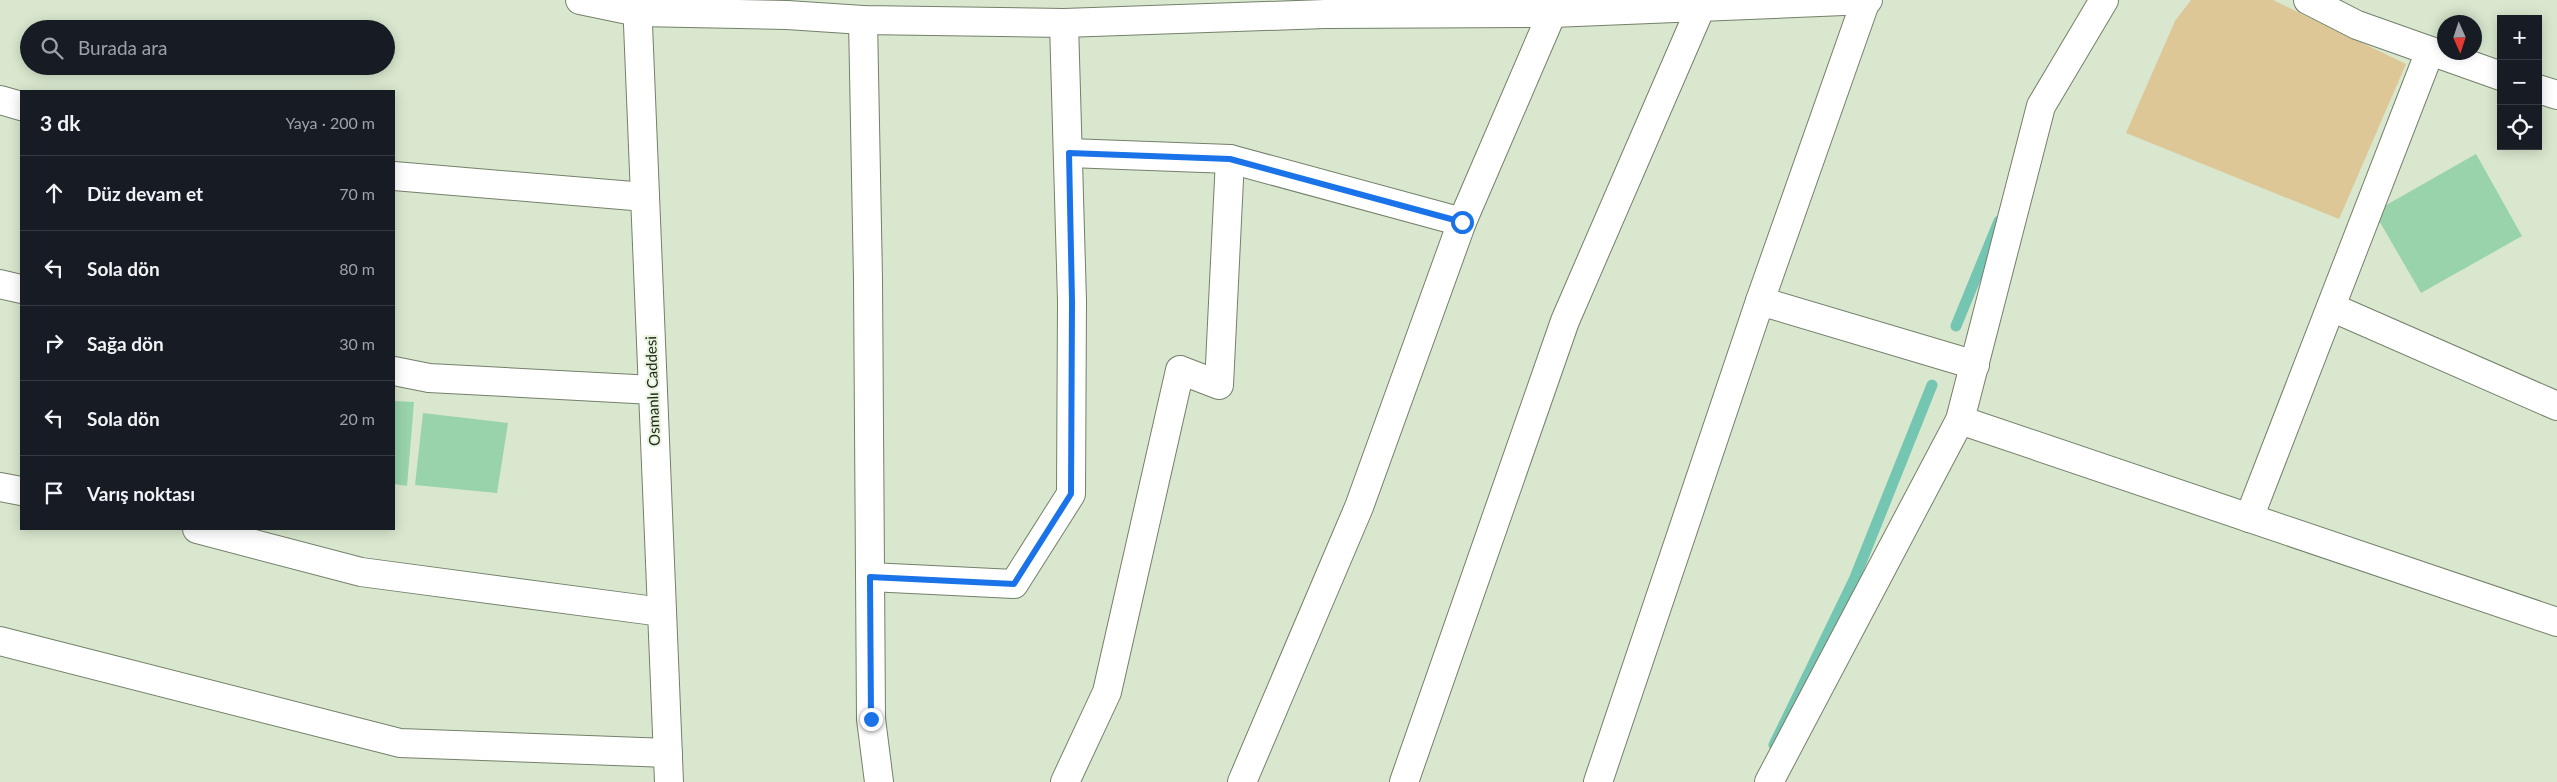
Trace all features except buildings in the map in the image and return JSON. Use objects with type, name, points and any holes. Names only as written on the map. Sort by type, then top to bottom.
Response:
[{"type":"street","points":[[580,0],[637,6],[787,7],[862,20],[941,11],[1064,24],[1133,10],[1327,7],[1552,13],[1867,0],[1760,301],[1598,782]]},
{"type":"street","points":[[1769,782],[1960,420],[2041,106],[2104,0]]},
{"type":"street","points":[[2308,0],[2357,25],[2497,75]]},
{"type":"street","name":"Osmanlı Caddesi","points":[[637,6],[669,782]]},
{"type":"street","points":[[1404,782],[1565,321],[1701,7]]},
{"type":"street","points":[[1242,782],[1359,507],[1462,222],[1552,13]]},
{"type":"street","points":[[862,20],[871,719],[879,782]]},
{"type":"street","points":[[870,577],[1014,584],[1071,494],[1072,301],[1064,24]]},
{"type":"street","points":[[2248,518],[2430,51]]},
{"type":"street","points":[[2542,90],[2557,96]]},
{"type":"street","points":[[0,100],[20,106]]},
{"type":"street","points":[[1069,153],[1230,159],[1462,222]]},
{"type":"street","points":[[1065,782],[1107,692],[1180,370],[1219,385],[1230,159]]},
{"type":"street","points":[[395,176],[645,197]]},
{"type":"street","points":[[0,284],[20,289]]},
{"type":"street","points":[[1760,301],[1975,365]]},
{"type":"street","points":[[2331,307],[2557,406]]},
{"type":"street","points":[[395,371],[429,378],[653,390]]},
{"type":"street","points":[[1960,420],[2557,622]]},
{"type":"street","points":[[0,488],[20,491]]},
{"type":"street","points":[[201,530],[361,572],[662,612]]},
{"type":"street","points":[[0,641],[400,743],[668,754]]},
{"type":"shaded area","points":[[2191,0],[2273,0],[2406,64],[2339,219],[2126,133],[2175,21]]},
{"type":"waterway","points":[[1956,326],[1999,221]]},
{"type":"waterway","points":[[1774,745],[1854,580],[1932,385]]},
{"type":"route","points":[[871,719],[870,577],[1014,584],[1071,494],[1072,301],[1069,153],[1230,159],[1462,222]]}]
